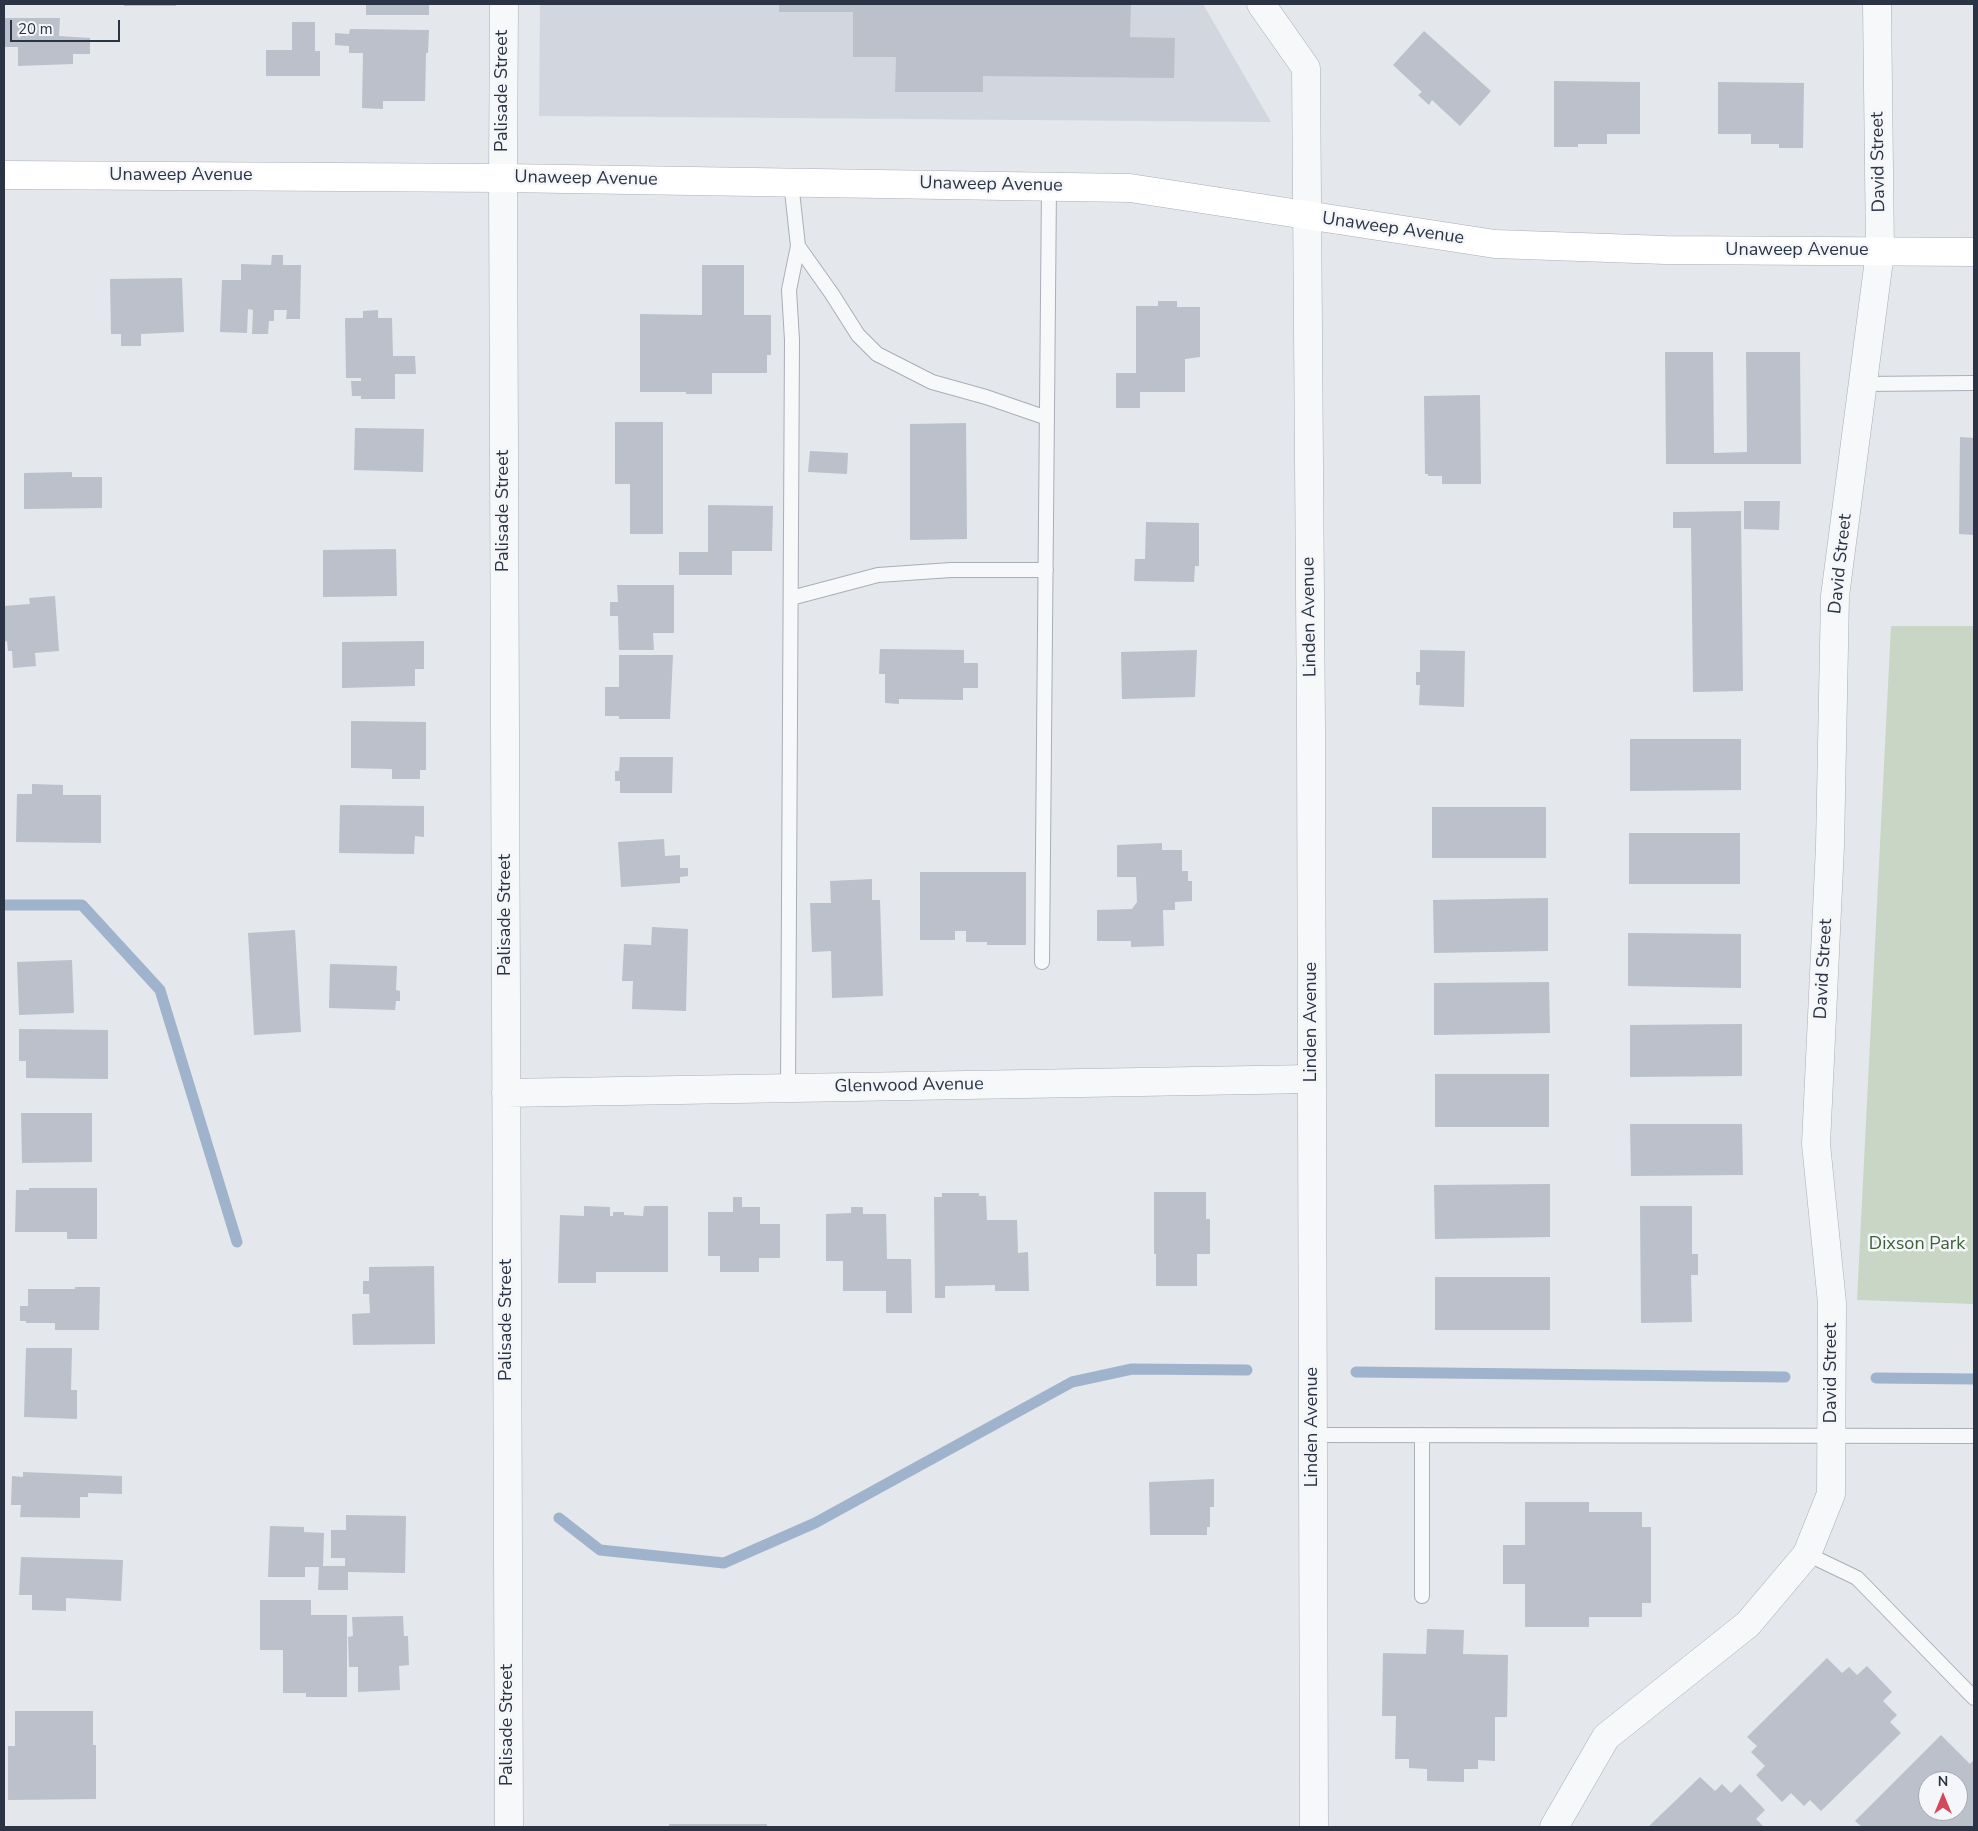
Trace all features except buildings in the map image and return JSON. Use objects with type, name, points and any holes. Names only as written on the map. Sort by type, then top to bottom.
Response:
[{"type":"main road","name":"Unaweep Avenue","points":[[4,175],[503,178],[1130,188],[1495,244],[1665,250],[1974,252]]},
{"type":"street","name":"Palisade Street","points":[[504,4],[509,1827]]},
{"type":"street","name":"Linden Avenue","points":[[1260,4],[1306,68],[1312,727],[1314,1827]]},
{"type":"street","name":"David Street","points":[[1554,1827],[1606,1738],[1748,1624],[1807,1554],[1830,1494],[1832,1303],[1816,1144],[1830,846],[1835,596],[1880,252],[1877,4]]},
{"type":"street","name":"Glenwood Avenue","points":[[506,1093],[1312,1079]]},
{"type":"lane","points":[[788,1088],[792,340],[789,290],[798,246],[792,182]]},
{"type":"lane","points":[[1042,962],[1049,186]]},
{"type":"lane","points":[[798,246],[858,335],[877,354],[932,382],[986,397],[1047,418]]},
{"type":"lane","points":[[1863,384],[1974,383]]},
{"type":"lane","points":[[791,598],[878,575],[951,570],[1046,570]]},
{"type":"lane","points":[[1313,1435],[1974,1436]]},
{"type":"lane","points":[[1422,1435],[1422,1596]]},
{"type":"lane","points":[[1807,1554],[1857,1578],[1974,1698]]},
{"type":"shaded area","points":[[540,4],[1203,4],[1271,122],[539,116]]},
{"type":"green space","name":"Dixson Park","points":[[1891,626],[1974,626],[1974,1304],[1857,1300]]},
{"type":"waterway","points":[[4,905],[82,905],[160,990],[237,1242]]},
{"type":"waterway","points":[[559,1518],[600,1550],[724,1563],[815,1523],[1072,1382],[1132,1369],[1247,1370]]},
{"type":"waterway","points":[[1356,1372],[1785,1377]]},
{"type":"waterway","points":[[1876,1378],[1974,1379]]}]
